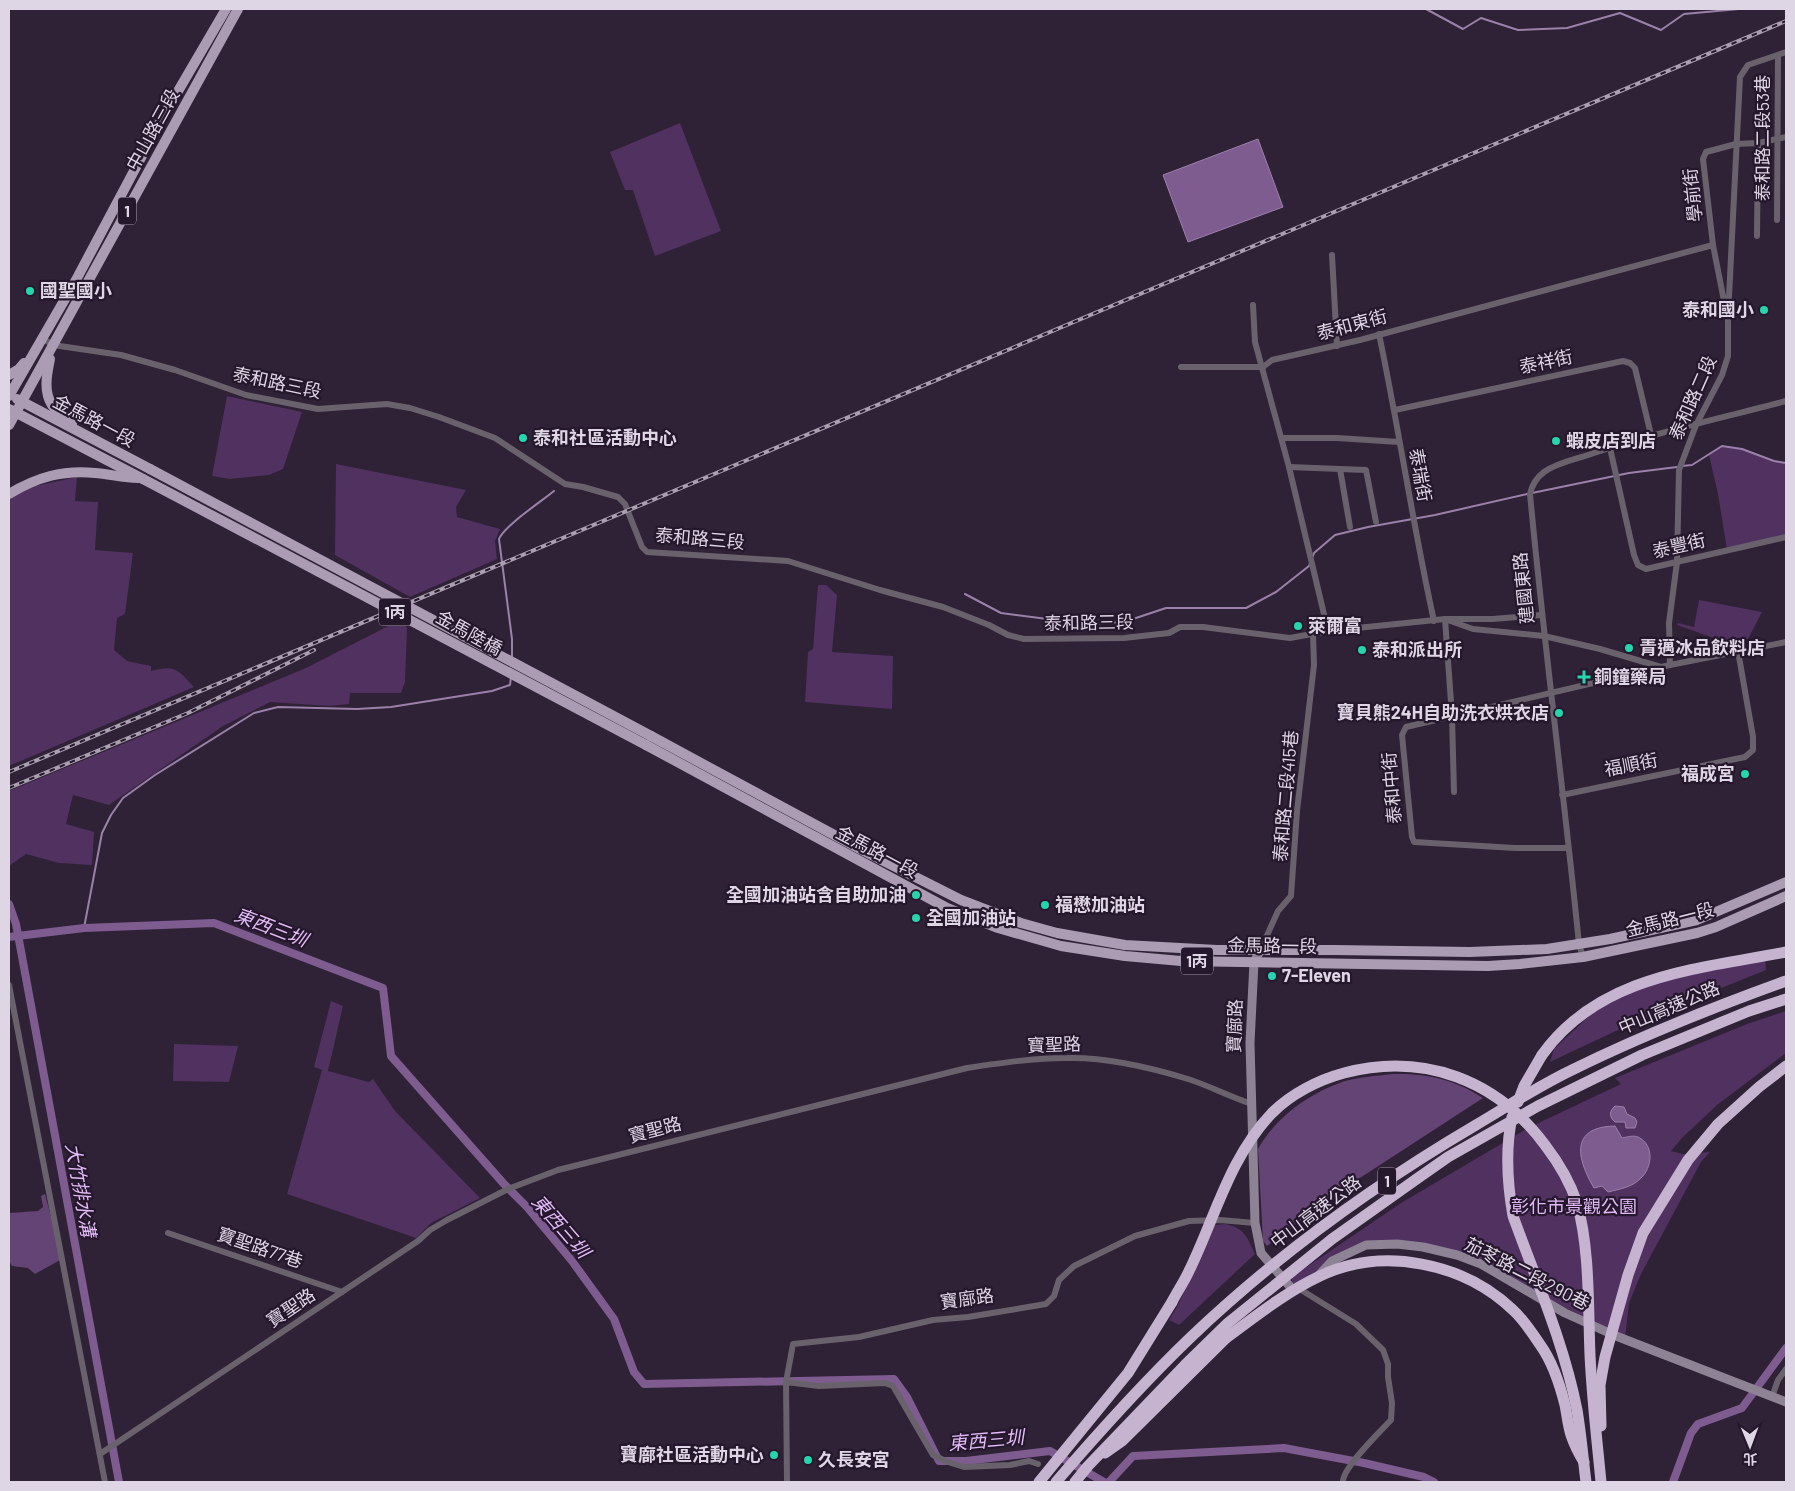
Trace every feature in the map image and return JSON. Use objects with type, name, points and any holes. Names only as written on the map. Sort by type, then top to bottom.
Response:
[{"type":"highway","points":[[1586,1482],[1577,1410],[1571,1385],[1558,1341],[1514,1216],[1510,1198],[1507,1172],[1508,1137],[1512,1115],[1524,1086],[1542,1055],[1562,1030],[1583,1012],[1621,990],[1680,973],[1786,952]]},
{"type":"highway","name":"中山高速公路","points":[[1056,1482],[1118,1410],[1192,1337],[1270,1268],[1312,1234],[1420,1158],[1572,1069],[1699,1013],[1786,981]]},
{"type":"highway","name":"中山高速公路","points":[[1075,1482],[1185,1365],[1228,1323],[1332,1239],[1448,1157],[1538,1106],[1642,1055],[1749,1011],[1786,999]]},
{"type":"highway","points":[[1039,1482],[1128,1373],[1143,1351],[1189,1271],[1224,1188],[1242,1151],[1272,1113],[1293,1096],[1320,1082],[1356,1070],[1385,1066],[1412,1066],[1437,1070],[1475,1084],[1496,1096],[1535,1132],[1552,1153],[1567,1178],[1577,1203],[1586,1261],[1593,1410],[1602,1482]]},
{"type":"highway","points":[[1602,1482],[1600,1385],[1628,1275],[1644,1233],[1688,1160],[1712,1131],[1759,1087],[1786,1066]]},
{"type":"highway","points":[[1088,1466],[1122,1441],[1226,1338],[1288,1292],[1321,1275],[1343,1267],[1382,1261],[1416,1263],[1458,1274],[1489,1291],[1515,1311],[1541,1346],[1551,1364],[1564,1404],[1571,1436],[1584,1462]]},
{"type":"main road","name":"中山路三段","points":[[9,396],[76,280],[160,122],[226,9]]},
{"type":"main road","name":"中山路三段","points":[[9,425],[12,410],[22,402],[238,9]]},
{"type":"main road","points":[[53,345],[46,377],[48,394],[52,405],[82,434]]},
{"type":"main road","points":[[9,375],[19,369],[36,350]]},
{"type":"main road","name":"1丙","points":[[9,396],[22,402]]},
{"type":"main road","name":"金馬路一段","points":[[22,402],[150,470]]},
{"type":"main road","name":"金馬路一段","points":[[12,410],[143,479]]},
{"type":"main road","name":"金馬陸橋","points":[[150,470],[648,741]]},
{"type":"main road","points":[[9,494],[39,478],[59,474],[95,473],[143,479]]},
{"type":"main road","name":"金馬陸橋","points":[[143,479],[648,741]]},
{"type":"main road","name":"金馬路一段","points":[[648,741],[961,900],[1021,923],[1057,933],[1125,945],[1173,949],[1260,951],[1479,952],[1547,949],[1697,920],[1786,882]]},
{"type":"main road","name":"金馬路一段","points":[[648,741],[938,903],[998,928],[1061,946],[1125,956],[1181,961],[1488,966],[1552,962],[1697,933],[1716,927],[1786,896]]},
{"type":"street","name":"泰和路二段","points":[[1670,665],[1669,623],[1677,562],[1679,469],[1696,425],[1722,375],[1728,356],[1728,317],[1740,77],[1748,65],[1786,52]]},
{"type":"street","name":"泰和路二段53巷","points":[[1777,220],[1778,56]]},
{"type":"street","name":"學前街","points":[[1728,317],[1713,245],[1703,159],[1706,152],[1736,144],[1758,143],[1786,137]]},
{"type":"street","points":[[1758,143],[1758,236]]},
{"type":"street","name":"泰和東街","points":[[1263,367],[1272,360],[1336,346],[1713,245]]},
{"type":"street","points":[[1332,255],[1336,346]]},
{"type":"street","points":[[1253,304],[1256,342],[1282,438],[1328,631]]},
{"type":"street","name":"泰瑞街","points":[[1379,334],[1395,410],[1412,518],[1434,621]]},
{"type":"street","name":"泰和路三段","points":[[42,338],[53,345],[121,356],[174,370],[246,395],[318,409],[387,404],[410,408],[439,417],[495,438],[565,484],[618,497],[625,504],[642,547],[647,552],[788,561],[880,590],[943,607],[989,625],[1008,635],[1024,638],[1124,638],[1169,633],[1180,628],[1203,627],[1290,638],[1313,634]]},
{"type":"street","name":"泰祥街","points":[[1395,410],[1622,361],[1630,363],[1635,368],[1651,435]]},
{"type":"street","points":[[1181,367],[1263,367]]},
{"type":"street","name":"建國東路","points":[[1583,957],[1579,944],[1577,910],[1568,848],[1552,692],[1541,615],[1530,492],[1532,485],[1543,473],[1554,467],[1610,448],[1651,435],[1786,401]]},
{"type":"street","points":[[1282,438],[1337,438],[1400,442]]},
{"type":"street","name":"泰豐街","points":[[1610,448],[1638,565],[1646,569],[1786,537]]},
{"type":"street","points":[[1289,467],[1366,470],[1376,522]]},
{"type":"street","points":[[1340,469],[1350,527]]},
{"type":"street","points":[[1313,634],[1445,620],[1541,615]]},
{"type":"street","points":[[1445,620],[1473,629],[1544,636],[1600,648],[1662,667]]},
{"type":"street","points":[[1445,620],[1452,716],[1454,792]]},
{"type":"street","name":"泰和路二段415巷","points":[[1260,951],[1278,911],[1291,896],[1297,811],[1314,664],[1313,634]]},
{"type":"street","name":"泰和中街","points":[[1568,848],[1515,848],[1414,842],[1402,735],[1406,727],[1670,665],[1786,642]]},
{"type":"street","name":"福順街","points":[[1562,795],[1745,758],[1753,750],[1753,737],[1738,651]]},
{"type":"street","name":"寶廍路","points":[[1260,951],[1254,962],[1250,1043],[1255,1223],[1261,1252],[1296,1289]]},
{"type":"street","points":[[9,985],[105,1482]]},
{"type":"street","name":"寶聖路","points":[[100,1454],[447,1220],[508,1189],[558,1170],[967,1068],[1028,1060],[1067,1058],[1128,1064],[1155,1070],[1215,1089],[1252,1104]]},
{"type":"street","name":"寶廍路","points":[[787,1482],[786,1382],[793,1344],[859,1337],[933,1320],[968,1317],[1046,1304],[1054,1296],[1059,1280],[1074,1266],[1135,1236],[1188,1221],[1220,1220],[1255,1223]]},
{"type":"street","name":"寶聖路77巷","points":[[168,1233],[342,1292]]},
{"type":"street","name":"茄苳路二段290巷","points":[[1296,1289],[1317,1278],[1332,1261],[1366,1245],[1397,1244],[1423,1247],[1457,1255],[1481,1264],[1565,1313],[1772,1397]]},
{"type":"street","points":[[1317,1278],[1360,1264],[1388,1264],[1426,1269],[1454,1276],[1482,1294]]},
{"type":"street","points":[[1296,1289],[1356,1324],[1383,1350],[1388,1364],[1392,1403],[1391,1420],[1352,1463],[1343,1478],[1343,1482]]},
{"type":"street","points":[[1786,1369],[1778,1380],[1772,1397],[1786,1402]]},
{"type":"street","points":[[786,1382],[820,1386],[884,1383],[893,1386],[933,1455],[964,1467],[1010,1465],[1029,1461],[1038,1464]]},
{"type":"green space","points":[[680,123],[721,231],[655,256],[633,190],[625,190],[610,152]]},
{"type":"green space","points":[[227,396],[302,412],[283,469],[269,475],[230,479],[212,476]]},
{"type":"green space","points":[[1722,446],[1742,449],[1774,461],[1786,463],[1786,537],[1727,550],[1718,494],[1709,455]]},
{"type":"green space","points":[[336,464],[466,490],[456,507],[457,517],[500,529],[495,541],[497,559],[410,597],[335,555]]},
{"type":"green space","points":[[77,477],[75,501],[98,502],[95,550],[133,553],[125,614],[117,618],[114,650],[127,661],[151,666],[151,671],[166,668],[176,670],[194,687],[9,766],[9,498],[35,486]]},
{"type":"green space","points":[[818,585],[826,585],[837,595],[832,652],[893,656],[892,709],[805,702],[808,652],[813,649]]},
{"type":"green space","points":[[1699,600],[1762,612],[1748,639],[1728,643],[1677,625],[1678,623],[1694,627]]},
{"type":"green space","points":[[400,620],[407,628],[405,682],[401,693],[350,693],[349,704],[329,706],[270,702],[223,726],[109,805],[73,795],[66,824],[94,832],[92,865],[59,863],[26,854],[9,866],[9,791],[306,668]]},
{"type":"green space","points":[[1765,956],[1766,970],[1622,1028],[1550,1062],[1554,1049],[1601,1005],[1647,985]]},
{"type":"green space","points":[[331,1001],[343,1006],[328,1071],[369,1082],[373,1079],[395,1111],[480,1198],[431,1223],[416,1238],[287,1194],[322,1070],[314,1067]]},
{"type":"green space","name":"彰化市景觀公園","points":[[1786,1011],[1786,1053],[1717,1105],[1671,1151],[1683,1154],[1710,1152],[1701,1162],[1641,1274],[1629,1303],[1625,1339],[1515,1281],[1442,1249],[1370,1245],[1301,1285],[1297,1286],[1292,1283],[1292,1277],[1401,1203],[1528,1128],[1621,1084],[1615,1078],[1747,1024]]},
{"type":"green space","points":[[174,1044],[238,1046],[229,1082],[173,1081]]},
{"type":"green space","points":[[1225,1224],[1237,1228],[1244,1234],[1255,1254],[1179,1325],[1169,1320],[1177,1307],[1215,1225]]},
{"type":"shaded area","points":[[1258,139],[1283,207],[1188,242],[1163,175]]},
{"type":"shaded area","points":[[1392,1074],[1439,1078],[1462,1086],[1483,1098],[1343,1189],[1267,1246],[1263,1241],[1258,1149],[1265,1138],[1283,1117],[1317,1093],[1348,1080]]},
{"type":"shaded area","points":[[1615,1106],[1624,1107],[1627,1114],[1635,1118],[1637,1122],[1635,1128],[1626,1128],[1625,1122],[1615,1122],[1613,1120],[1611,1112]]},
{"type":"shaded area","points":[[1615,1126],[1622,1138],[1635,1136],[1643,1141],[1647,1145],[1650,1157],[1645,1174],[1638,1181],[1626,1187],[1608,1192],[1602,1186],[1594,1188],[1584,1166],[1581,1147],[1584,1138],[1590,1132],[1600,1128]]},
{"type":"shaded area","points":[[45,1194],[62,1259],[35,1274],[28,1268],[12,1266],[9,1261],[9,1213],[38,1211],[43,1207],[41,1196]]},
{"type":"waterway","points":[[1426,9],[1463,29],[1481,18],[1518,30],[1567,28],[1620,13],[1661,30],[1684,14],[1739,9]]},
{"type":"waterway","points":[[1682,466],[1692,465],[1722,446],[1742,449],[1774,461],[1786,463]]},
{"type":"waterway","points":[[1532,493],[1629,473],[1677,467]]},
{"type":"waterway","points":[[512,657],[512,639],[499,539],[508,527],[554,491]]},
{"type":"waterway","points":[[1313,556],[1335,535],[1527,494]]},
{"type":"waterway","points":[[965,594],[1001,613],[1087,624],[1124,622],[1166,608],[1246,608],[1276,592],[1309,566],[1310,563]]},
{"type":"waterway","points":[[84,928],[102,833],[111,815],[123,798],[155,775],[254,713],[278,707],[357,709],[391,707],[492,691],[510,685],[511,677]]},
{"type":"waterway","name":"大竹排水溝","points":[[9,904],[16,924],[119,1482]]},
{"type":"waterway","name":"東西三圳","points":[[9,937],[84,928],[214,923],[383,988],[391,1056],[504,1184],[527,1207],[572,1261],[614,1319],[634,1372],[644,1384],[894,1379],[907,1397],[939,1461],[966,1461],[1050,1451],[1104,1482]]},
{"type":"waterway","points":[[1673,1482],[1691,1433],[1698,1424],[1742,1408],[1786,1348]]},
{"type":"waterway","name":"東西三圳","points":[[1109,1482],[1133,1456],[1284,1448],[1364,1463],[1424,1477],[1434,1482]]},
{"type":"railway","points":[[9,772],[1786,21]]},
{"type":"railway","points":[[9,788],[188,713],[314,650]]},
{"type":"place","name":"國聖國小","points":[[30,291]]},
{"type":"place","name":"泰和國小","points":[[1764,310]]},
{"type":"place","name":"泰和社區活動中心","points":[[523,438]]},
{"type":"place","name":"蝦皮店到店","points":[[1556,441]]},
{"type":"place","name":"萊爾富","points":[[1298,626]]},
{"type":"place","name":"青邁冰品飲料店","points":[[1629,648]]},
{"type":"place","name":"泰和派出所","points":[[1362,650]]},
{"type":"place","name":"銅鐘藥局","points":[[1584,677]]},
{"type":"place","name":"寶貝熊24H自助洗衣烘衣店","points":[[1559,713]]},
{"type":"place","name":"福成宮","points":[[1745,774]]},
{"type":"place","name":"全國加油站含自助加油","points":[[916,895]]},
{"type":"place","name":"福懋加油站","points":[[1045,905]]},
{"type":"place","name":"全國加油站","points":[[916,918]]},
{"type":"place","name":"7-Eleven","points":[[1272,976]]},
{"type":"place","name":"寶廍社區活動中心","points":[[774,1455]]},
{"type":"place","name":"久長安宮","points":[[808,1460]]}]
